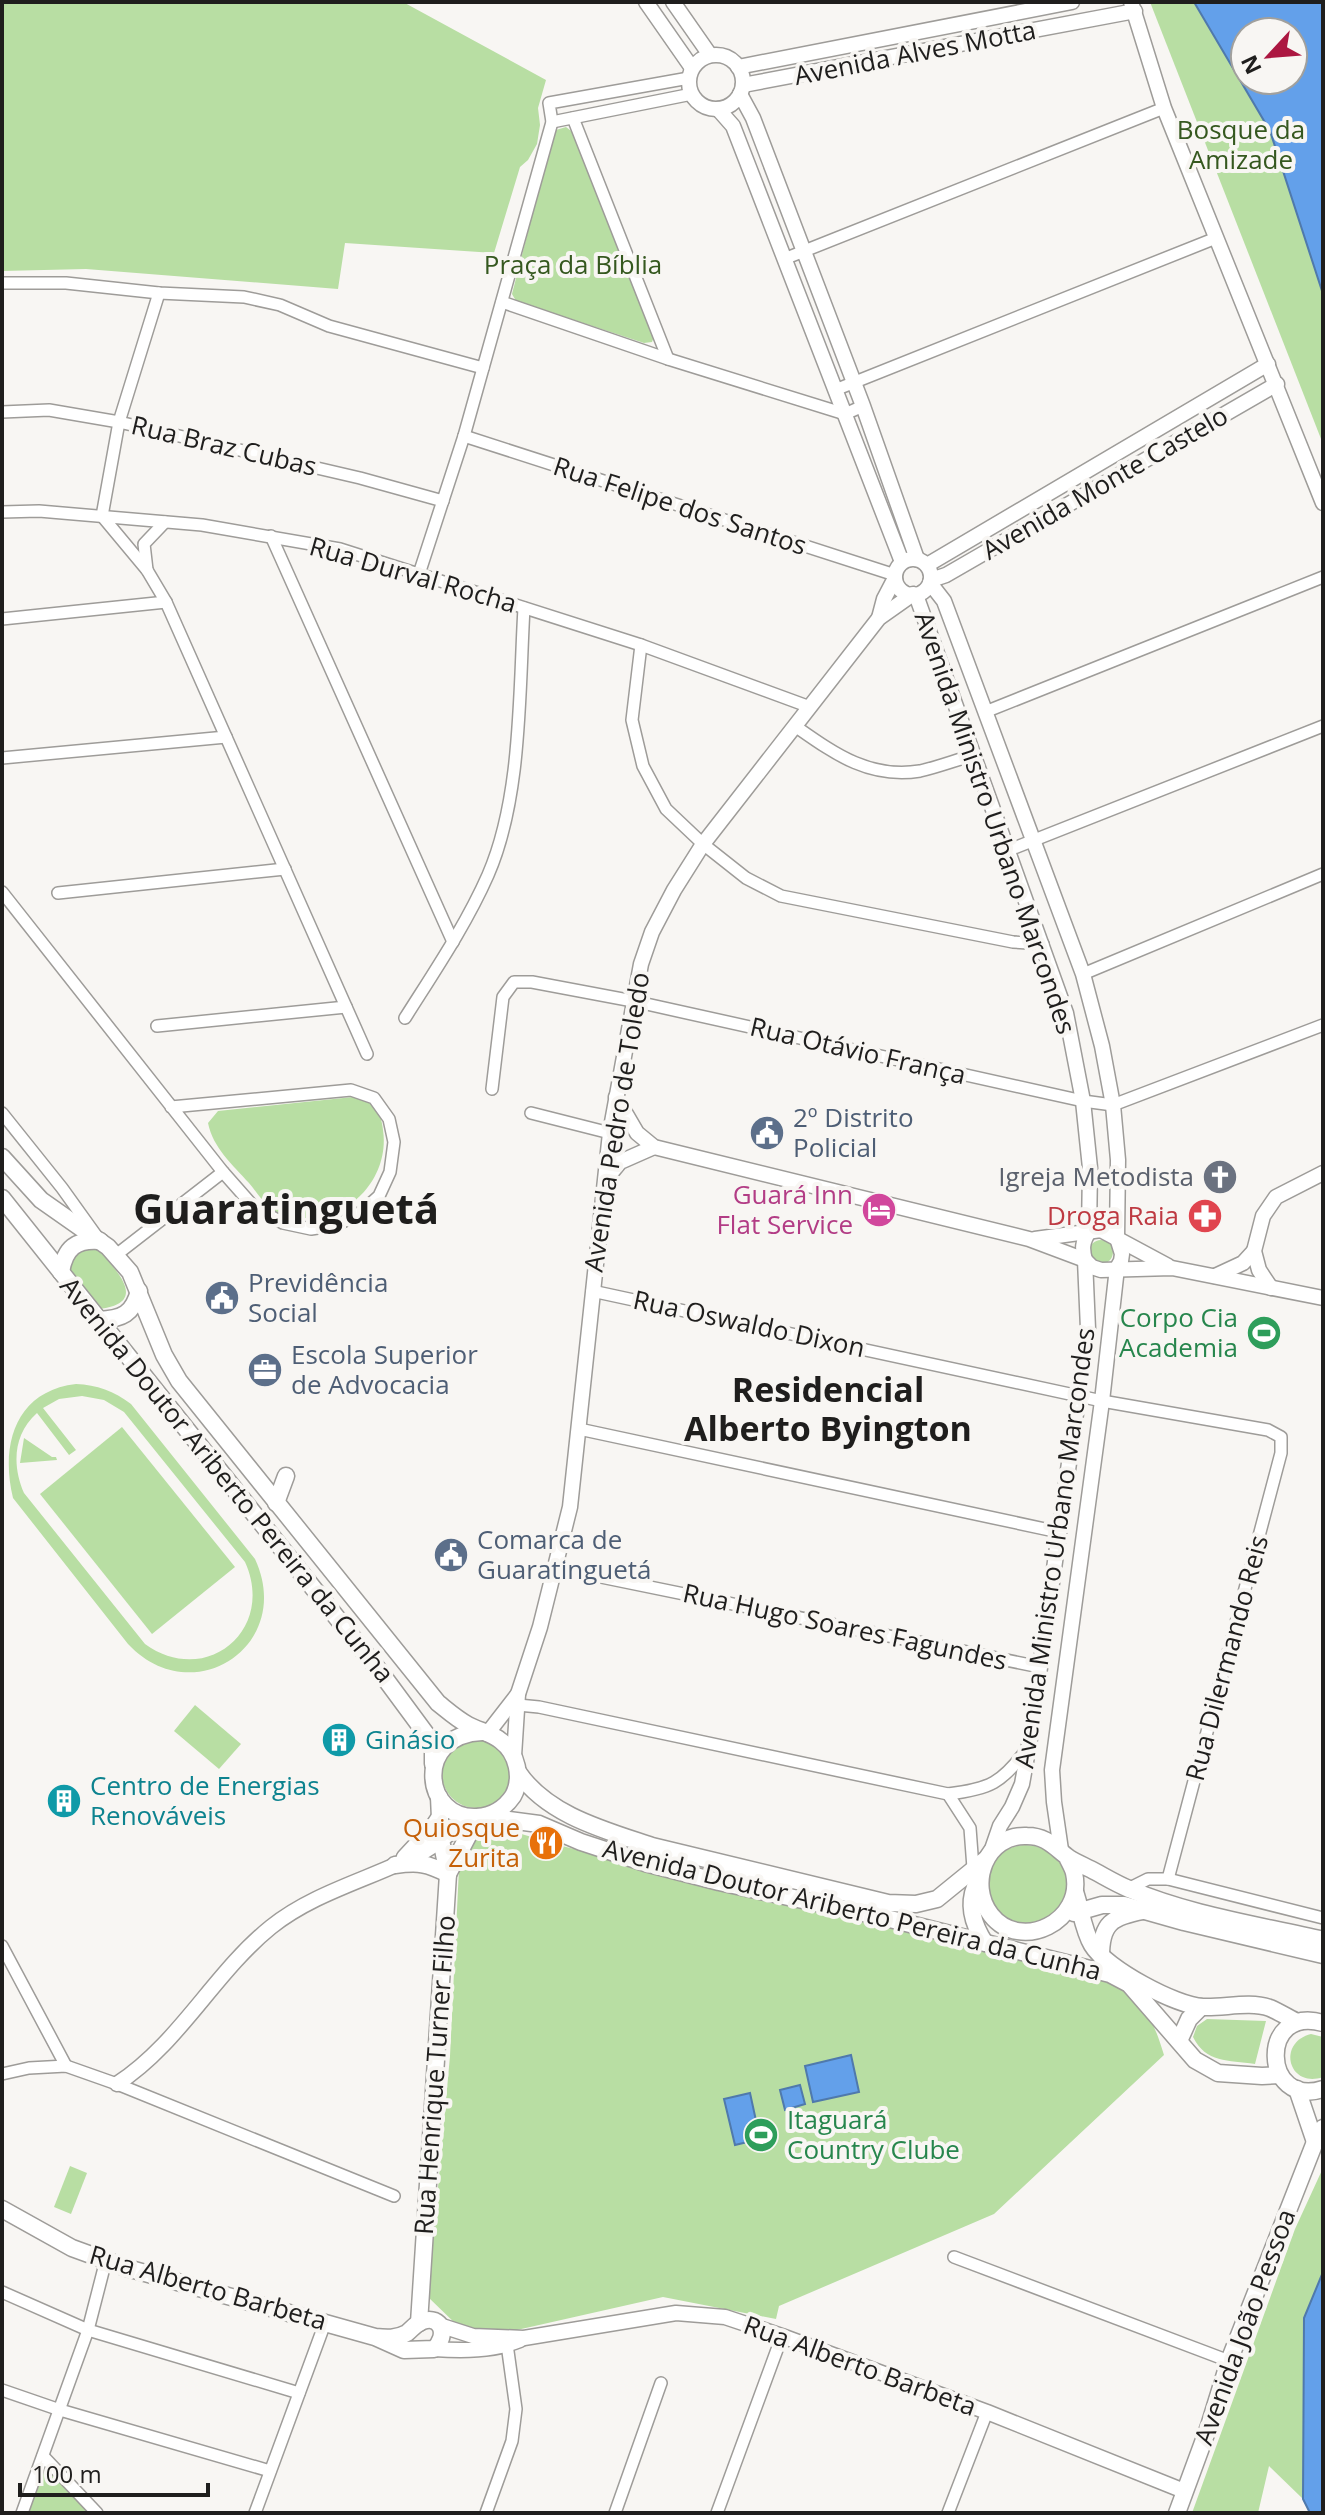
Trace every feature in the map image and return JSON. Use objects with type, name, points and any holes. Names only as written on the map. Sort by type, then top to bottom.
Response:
[{"type":"main road","name":"Avenida Doutor Ariberto Pereira da Cunha","points":[[2,1157],[41,1200],[116,1255],[130,1272],[164,1355],[179,1381],[438,1703],[484,1733]]},
{"type":"main road","name":"Avenida Doutor Ariberto Pereira da Cunha","points":[[2,1198],[405,1705],[429,1738],[433,1770]]},
{"type":"main road","points":[[61,1272],[63,1261],[73,1246],[86,1240],[100,1241]]},
{"type":"main road","points":[[99,1320],[111,1319],[129,1311],[135,1305],[139,1291]]},
{"type":"main road","points":[[276,1503],[286,1476]]},
{"type":"main road","points":[[465,1733],[484,1733],[503,1742],[516,1764],[517,1787],[512,1798],[500,1810],[477,1817],[446,1806],[435,1791],[433,1770],[439,1752],[448,1742],[465,1733]]},
{"type":"main road","name":"Avenida Doutor Ariberto Pereira da Cunha","points":[[516,1764],[528,1786],[550,1805],[620,1835],[652,1846],[888,1903],[916,1904],[937,1899],[982,1862]]},
{"type":"main road","name":"Rua Henrique Turner Filho","points":[[418,2324],[448,1874],[441,1840],[439,1797]]},
{"type":"main road","name":"Avenida Doutor Ariberto Pereira da Cunha","points":[[477,1817],[539,1824],[645,1863],[1110,1974],[1129,1984],[1195,2060],[1218,2073],[1280,2075]]},
{"type":"main road","name":"Rua Henrique Turner Filho","points":[[448,1874],[477,1817]]},
{"type":"main road","points":[[985,1943],[976,1930],[972,1916],[972,1894],[982,1862],[1007,1840],[1026,1836],[1045,1839],[1128,1889],[1186,1915],[1323,1955]]},
{"type":"main road","points":[[1064,1853],[1074,1874],[1075,1892],[1091,1944],[1101,1956],[1137,1981],[1180,2002],[1201,2007],[1250,2005],[1269,2008],[1297,2022]]},
{"type":"main road","points":[[395,1865],[415,1862],[431,1865],[448,1874]]},
{"type":"main road","points":[[982,1862],[979,1887],[983,1904],[993,1918],[1007,1928],[1024,1932],[1041,1931],[1081,1909],[1124,1905],[1323,1940]]},
{"type":"main road","points":[[1015,1951],[1040,1938],[1059,1921],[1075,1892]]},
{"type":"main road","points":[[1101,1956],[1101,1940],[1113,1920],[1146,1911]]},
{"type":"main road","points":[[1179,2041],[1189,2019],[1201,2007]]},
{"type":"main road","points":[[1313,2092],[1280,2075],[1275,2065],[1276,2044],[1288,2027],[1297,2022],[1320,2020]]},
{"type":"main road","name":"Avenida João Pessoa","points":[[1177,2513],[1229,2361],[1319,2135],[1313,2092]]},
{"type":"main road","name":"Rua Alberto Barbeta","points":[[2,2209],[72,2248],[127,2268],[375,2337],[404,2350],[429,2350]]},
{"type":"main road","points":[[418,2324],[413,2335],[416,2344],[429,2350],[442,2342],[443,2334],[427,2297],[423,2276]]},
{"type":"main road","points":[[375,2337],[391,2338],[406,2333],[418,2324],[432,2321],[438,2325]]},
{"type":"street","points":[[673,2],[710,55]]},
{"type":"street","name":"Avenida Alves Motta","points":[[738,67],[1072,2]]},
{"type":"street","points":[[419,574],[464,436],[552,122],[549,103],[690,73],[698,61],[710,55],[721,55],[732,60],[742,74],[741,89],[731,104],[718,109],[708,108],[697,101],[692,94],[690,73],[648,3]]},
{"type":"street","points":[[1133,7],[1164,108],[1323,503]]},
{"type":"street","name":"Avenida Alves Motta","points":[[741,89],[1133,7]]},
{"type":"street","points":[[931,29],[933,49]]},
{"type":"street","name":"Avenida Ministro Urbano Marcondes","points":[[741,89],[863,406],[914,572]]},
{"type":"street","points":[[552,122],[692,94]]},
{"type":"street","points":[[784,259],[1164,108]]},
{"type":"street","name":"Avenida Ministro Urbano Marcondes","points":[[718,109],[733,126],[835,390],[914,572],[944,601],[1083,974],[1102,1046],[1113,1105],[1118,1160],[1117,1238],[1122,1254],[1117,1268],[1052,1770],[1054,1802],[1064,1853]]},
{"type":"street","points":[[573,118],[668,359]]},
{"type":"street","points":[[835,390],[1216,238]]},
{"type":"street","points":[[2,283],[66,283],[159,293],[244,297],[280,305],[329,326],[483,368]]},
{"type":"street","points":[[159,293],[119,422],[102,516],[147,570],[166,602],[367,1054]]},
{"type":"street","points":[[502,302],[668,359],[845,414],[863,406]]},
{"type":"street","name":"Avenida Monte Castelo","points":[[914,572],[1268,364]]},
{"type":"street","name":"Avenida Monte Castelo","points":[[914,572],[946,575],[1277,384]]},
{"type":"street","name":"Rua Braz Cubas","points":[[2,412],[49,410],[119,422],[360,478],[443,501]]},
{"type":"street","name":"Rua Felipe dos Santos","points":[[464,436],[914,572]]},
{"type":"street","name":"Rua Durval Rocha","points":[[2,512],[39,511],[165,522],[340,549],[641,645],[810,707]]},
{"type":"street","points":[[147,570],[144,544],[165,522]]},
{"type":"street","points":[[271,536],[453,942]]},
{"type":"street","points":[[914,572],[899,588],[914,595]]},
{"type":"street","points":[[879,618],[925,591],[914,572]]},
{"type":"street","points":[[879,618],[884,599],[914,572]]},
{"type":"street","points":[[985,712],[1323,577]]},
{"type":"street","name":"Avenida Ministro Urbano Marcondes","points":[[914,595],[1066,1013],[1083,1101],[1090,1168],[1089,1232],[1083,1240],[1082,1249],[1088,1329],[1029,1745],[1022,1784],[982,1862]]},
{"type":"street","points":[[2,619],[166,602]]},
{"type":"street","points":[[405,1018],[453,942],[489,874],[507,813],[517,741],[524,608]]},
{"type":"street","name":"Avenida Pedro de Toledo","points":[[516,1764],[518,1699],[557,1568],[570,1507],[610,1138],[641,964],[652,932],[703,844],[879,618]]},
{"type":"street","points":[[641,645],[632,720],[643,766],[666,809],[746,878],[781,896],[1013,942],[1043,944]]},
{"type":"street","points":[[795,726],[835,754],[874,771],[919,771],[974,755]]},
{"type":"street","points":[[1009,850],[1323,726]]},
{"type":"street","points":[[2,758],[226,737]]},
{"type":"street","points":[[58,893],[285,869]]},
{"type":"street","points":[[1083,974],[1323,874]]},
{"type":"street","points":[[2,892],[171,1107],[254,1207],[283,1223],[311,1229],[337,1225],[361,1212],[379,1196],[390,1172],[394,1142],[389,1119],[374,1098],[351,1090],[171,1107]]},
{"type":"street","name":"Rua Otávio França","points":[[492,1089],[503,997],[514,982],[532,982],[1113,1105]]},
{"type":"street","points":[[157,1026],[346,1007]]},
{"type":"street","points":[[1113,1105],[1323,1025]]},
{"type":"street","points":[[616,1097],[645,1145]]},
{"type":"street","name":"Avenida Doutor Ariberto Pereira da Cunha","points":[[2,1113],[100,1241]]},
{"type":"street","points":[[531,1113],[610,1138],[1029,1239],[1085,1260],[1101,1270],[1172,1268],[1323,1298]]},
{"type":"street","points":[[605,1180],[620,1162],[645,1145]]},
{"type":"street","points":[[116,1255],[223,1172]]},
{"type":"street","points":[[1214,1276],[1243,1263],[1254,1251],[1263,1216],[1276,1197],[1323,1173]]},
{"type":"street","points":[[1029,1239],[1101,1230],[1172,1268]]},
{"type":"street","points":[[1254,1251],[1259,1270],[1271,1288]]},
{"type":"street","name":"Rua Oswaldo Dixon","points":[[592,1291],[1102,1401],[1268,1430],[1281,1437]]},
{"type":"street","points":[[579,1429],[1059,1532]]},
{"type":"street","name":"Rua Dilermando Reis","points":[[1168,1879],[1281,1453],[1281,1437]]},
{"type":"street","name":"Rua Hugo Soares Fagundes","points":[[557,1568],[1040,1667]]},
{"type":"street","points":[[518,1699],[539,1707],[948,1794],[990,1786],[1012,1770],[1029,1745]]},
{"type":"street","name":"Avenida Pedro de Toledo","points":[[484,1733],[518,1699]]},
{"type":"street","points":[[948,1794],[970,1828],[982,1862]]},
{"type":"street","points":[[395,1865],[440,1815]]},
{"type":"street","points":[[117,2084],[140,2070],[245,1949],[274,1925],[307,1903],[395,1865],[477,1817]]},
{"type":"street","points":[[1128,1889],[1148,1879],[1168,1879],[1323,1916]]},
{"type":"street","points":[[2,1946],[66,2066]]},
{"type":"street","points":[[2,2074],[29,2068],[66,2066],[394,2196]]},
{"type":"street","points":[[954,2257],[1229,2361]]},
{"type":"street","points":[[22,2513],[88,2330],[106,2260]]},
{"type":"street","points":[[2,2292],[88,2330],[299,2393]]},
{"type":"street","name":"Rua Alberto Barbeta","points":[[506,2341],[676,2313],[725,2317],[987,2412],[1184,2491]]},
{"type":"street","points":[[255,2513],[325,2323]]},
{"type":"street","points":[[438,2325],[473,2336],[506,2341]]},
{"type":"street","points":[[717,2513],[782,2336]]},
{"type":"street","points":[[429,2350],[478,2350],[506,2341]]},
{"type":"street","points":[[486,2513],[512,2441],[516,2409],[506,2341]]},
{"type":"street","points":[[615,2513],[661,2383]]},
{"type":"street","points":[[2,2390],[270,2471]]},
{"type":"street","points":[[948,2513],[987,2412]]},
{"type":"street","points":[[43,2456],[97,2513]]},
{"type":"green space","points":[[2,2],[403,2],[546,80],[538,108],[540,125],[537,144],[520,167],[494,253],[345,243],[338,289],[86,269],[2,271]]},
{"type":"green space","name":"Bosque da Amizade","points":[[1150,2],[1194,2],[1229,61],[1229,96],[1249,96],[1270,131],[1323,294],[1323,444]]},
{"type":"green space","name":"Praça da Bíblia","points":[[566,127],[575,134],[655,334],[652,342],[644,343],[516,301],[512,294],[552,138],[556,130]]},
{"type":"green space","points":[[353,1097],[370,1102],[380,1115],[384,1147],[380,1164],[364,1192],[351,1204],[321,1217],[289,1218],[274,1211],[224,1156],[208,1123],[218,1111]]},
{"type":"green space","points":[[1101,1240],[1109,1244],[1113,1252],[1109,1260],[1101,1264],[1093,1260],[1089,1252],[1093,1244]]},
{"type":"green space","points":[[77,1248],[97,1248],[124,1284],[126,1293],[123,1300],[115,1306],[99,1309],[68,1269]]},
{"type":"green space","points":[[76,1384],[91,1386],[112,1392],[131,1404],[255,1559],[264,1590],[261,1618],[250,1642],[231,1660],[207,1670],[181,1672],[154,1664],[128,1644],[13,1498],[9,1458],[17,1423],[39,1397]],"holes":[[[82,1396],[104,1400],[124,1412],[245,1562],[252,1587],[251,1610],[243,1629],[230,1645],[212,1655],[191,1659],[168,1656],[145,1644],[24,1493],[18,1472],[17,1451],[29,1421],[37,1413],[69,1455],[76,1450],[43,1408],[59,1399]]]},
{"type":"green space","points":[[122,1427],[235,1567],[152,1634],[40,1494]]},
{"type":"green space","points":[[24,1438],[56,1457],[57,1460],[20,1463]]},
{"type":"green space","points":[[195,1705],[241,1744],[219,1769],[174,1731]]},
{"type":"green space","points":[[476,1740],[500,1750],[510,1774],[500,1798],[476,1808],[452,1798],[442,1774],[452,1750]]},
{"type":"green space","name":"Itaguará Country Clube","points":[[501,1828],[562,1846],[1114,1981],[1146,2013],[1164,2055],[994,2214],[779,2306],[776,2319],[663,2297],[495,2335],[460,2328],[428,2297],[450,2056],[459,1868],[479,1837]]},
{"type":"green space","points":[[1026,1845],[1042,1849],[1055,1857],[1063,1870],[1067,1886],[1063,1902],[1055,1915],[1042,1923],[1026,1927],[1010,1923],[997,1915],[989,1902],[985,1886],[989,1870],[997,1857],[1010,1849]]},
{"type":"green space","points":[[1207,2019],[1266,2021],[1255,2064],[1227,2061],[1204,2052],[1193,2037],[1197,2026]]},
{"type":"green space","points":[[1311,2034],[1323,2037],[1323,2077],[1311,2079],[1295,2071],[1290,2055],[1300,2039]]},
{"type":"green space","points":[[70,2166],[87,2173],[71,2214],[54,2207]]},
{"type":"green space","points":[[1323,2168],[1323,2272],[1304,2318],[1303,2499],[1269,2466],[1258,2513],[1192,2513],[1295,2229]]},
{"type":"green space","points":[[45,2458],[94,2513],[24,2513]]},
{"type":"water","points":[[1194,2],[1323,2],[1323,294],[1270,131],[1249,96],[1309,96],[1309,16],[1229,16],[1229,61]]},
{"type":"water","points":[[851,2055],[859,2092],[813,2102],[805,2066]]},
{"type":"water","points":[[800,2085],[805,2104],[785,2110],[780,2090]]},
{"type":"water","points":[[750,2093],[760,2139],[735,2145],[724,2099]]},
{"type":"water","points":[[1323,2272],[1323,2513],[1310,2513],[1303,2499],[1304,2318]]},
{"type":"place","name":"2º Distrito Policial","points":[[767,1133]]},
{"type":"place","name":"Igreja Metodista","points":[[1220,1177]]},
{"type":"place","name":"Guará Inn Flat Service","points":[[879,1210]]},
{"type":"place","name":"Droga Raia","points":[[1205,1216]]},
{"type":"place","name":"Previdência Social","points":[[222,1298]]},
{"type":"place","name":"Corpo Cia Academia","points":[[1264,1333]]},
{"type":"place","name":"Escola Superior de Advocacia","points":[[265,1370]]},
{"type":"place","name":"Comarca de Guaratinguetá","points":[[451,1555]]},
{"type":"place","name":"Ginásio","points":[[339,1740]]},
{"type":"place","name":"Centro de Energias Renováveis","points":[[64,1801]]},
{"type":"place","name":"Quiosque Zurita","points":[[546,1843]]},
{"type":"place","name":"Itaguará Country Clube","points":[[761,2135]]},
{"type":"district","name":"Guaratinguetá","points":[[286,1209]]},
{"type":"district","name":"Residencial Alberto Byington","points":[[828,1410]]}]
